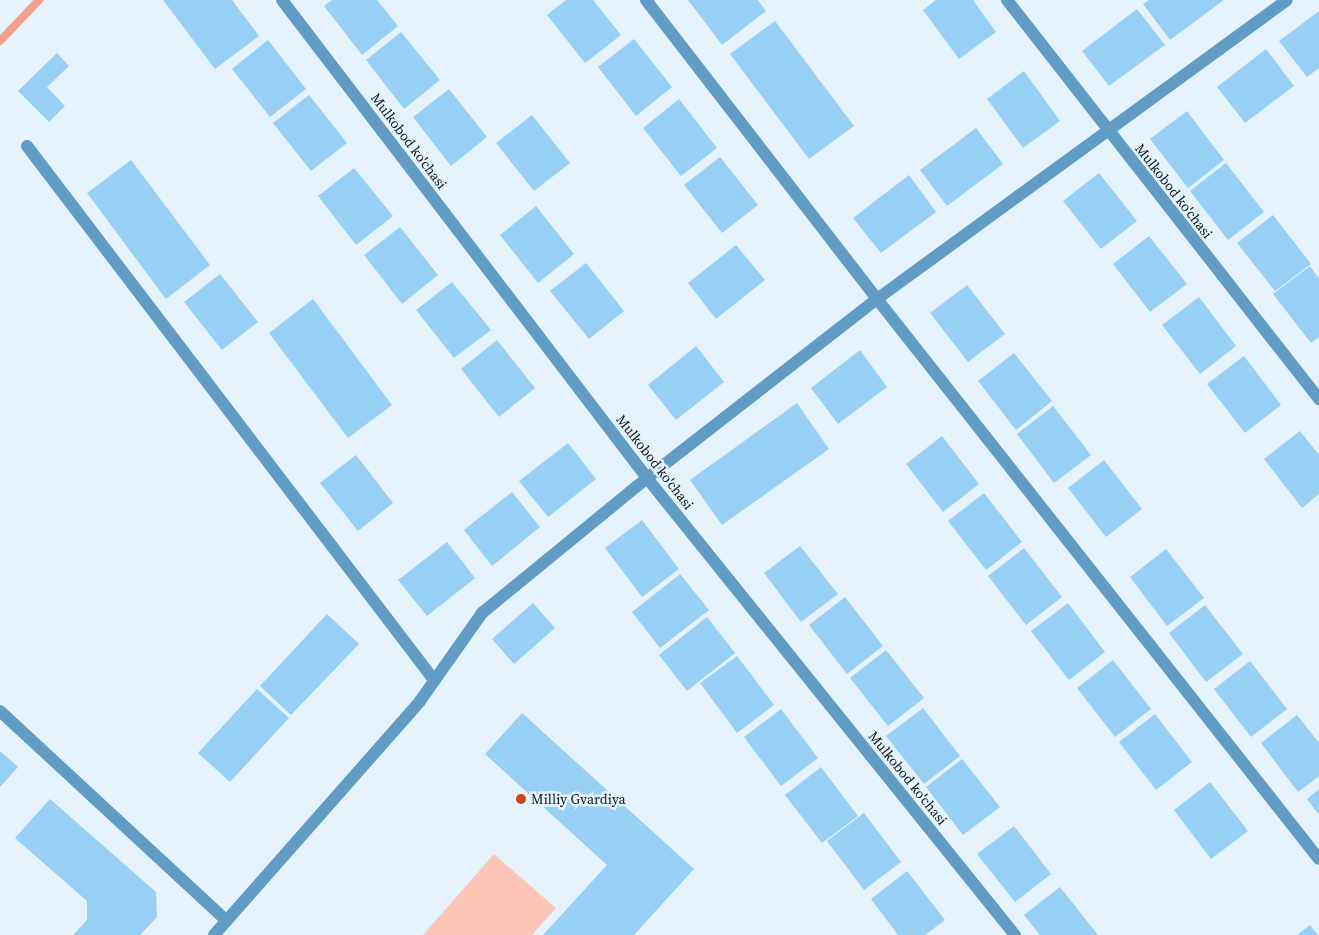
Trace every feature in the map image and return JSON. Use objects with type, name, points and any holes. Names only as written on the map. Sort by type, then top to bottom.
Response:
[{"type":"street","name":"Mulkobod ko'chasi","points":[[282,0],[647,478],[1015,935]]},
{"type":"street","points":[[646,0],[877,299],[1319,858]]},
{"type":"street","name":"Mulkobod ko'chasi","points":[[1007,0],[1108,133],[1319,399]]},
{"type":"street","points":[[214,935],[420,701],[482,613],[647,478],[877,299],[1108,133],[1287,0]]},
{"type":"street","points":[[27,146],[434,680]]},
{"type":"street","points":[[0,711],[227,921]]},
{"type":"shaded area","points":[[494,854],[556,908],[532,935],[423,935]]},
{"type":"building","points":[[163,0],[232,0],[259,36],[215,69]]},
{"type":"building","points":[[332,0],[377,0],[398,26],[362,55],[324,6]]},
{"type":"building","points":[[566,0],[593,0],[621,35],[585,63],[547,15]]},
{"type":"building","points":[[688,0],[758,0],[766,11],[722,45]]},
{"type":"building","points":[[936,0],[973,0],[996,32],[959,59],[923,10]]},
{"type":"building","points":[[1149,0],[1224,0],[1170,40],[1143,4]]},
{"type":"building","points":[[1137,9],[1165,45],[1109,86],[1082,51]]},
{"type":"building","points":[[1319,11],[1319,68],[1307,77],[1279,41]]},
{"type":"building","points":[[775,21],[854,126],[809,159],[730,54]]},
{"type":"building","points":[[401,32],[440,80],[404,109],[366,60]]},
{"type":"building","points":[[634,39],[672,87],[636,116],[598,67]]},
{"type":"building","points":[[268,40],[306,89],[270,117],[232,69]]},
{"type":"building","points":[[1266,49],[1294,86],[1245,123],[1217,87]]},
{"type":"building","points":[[57,53],[69,66],[47,87],[65,106],[49,122],[18,91]]},
{"type":"building","points":[[1024,71],[1060,121],[1023,148],[987,99]]},
{"type":"building","points":[[449,89],[487,137],[451,166],[413,117]]},
{"type":"building","points":[[309,95],[347,143],[311,171],[273,123]]},
{"type":"building","points":[[679,99],[717,148],[681,176],[643,128]]},
{"type":"building","points":[[1187,111],[1224,160],[1188,188],[1150,139]]},
{"type":"building","points":[[532,115],[570,163],[534,191],[496,143]]},
{"type":"building","points":[[976,128],[1003,164],[947,206],[920,170]]},
{"type":"building","points":[[720,157],[758,205],[722,233],[684,185]]},
{"type":"building","points":[[131,160],[210,265],[166,299],[87,193]]},
{"type":"building","points":[[1226,163],[1264,212],[1228,240],[1190,191]]},
{"type":"building","points":[[354,168],[393,216],[356,245],[318,196]]},
{"type":"building","points":[[1099,173],[1137,221],[1101,249],[1063,201]]},
{"type":"building","points":[[909,175],[936,212],[881,253],[853,218]]},
{"type":"building","points":[[536,206],[574,254],[538,283],[500,235]]},
{"type":"building","points":[[1273,215],[1311,264],[1275,291],[1237,243]]},
{"type":"building","points":[[400,227],[438,275],[402,304],[364,255]]},
{"type":"building","points":[[1149,236],[1187,284],[1150,312],[1113,264]]},
{"type":"building","points":[[736,245],[765,280],[716,319],[688,283]]},
{"type":"building","points":[[586,263],[624,311],[589,339],[550,291]]},
{"type":"building","points":[[1310,266],[1319,279],[1319,337],[1311,343],[1273,294]]},
{"type":"building","points":[[220,274],[258,322],[222,350],[184,302]]},
{"type":"building","points":[[452,282],[491,330],[454,358],[416,310]]},
{"type":"building","points":[[967,285],[1005,334],[968,362],[930,313]]},
{"type":"building","points":[[1199,297],[1236,346],[1200,374],[1162,325]]},
{"type":"building","points":[[313,299],[392,405],[348,438],[269,333]]},
{"type":"building","points":[[497,340],[535,388],[499,417],[461,369]]},
{"type":"building","points":[[696,346],[724,382],[676,420],[648,385]]},
{"type":"building","points":[[860,350],[887,387],[838,424],[811,388]]},
{"type":"building","points":[[1014,353],[1052,401],[1016,430],[978,381]]},
{"type":"building","points":[[1244,356],[1281,405],[1245,433],[1207,384]]},
{"type":"building","points":[[797,403],[829,449],[722,525],[690,480]]},
{"type":"building","points":[[1053,406],[1091,455],[1054,483],[1017,434]]},
{"type":"building","points":[[1300,431],[1319,455],[1319,494],[1302,508],[1264,459]]},
{"type":"building","points":[[942,436],[979,484],[943,512],[906,464]]},
{"type":"building","points":[[568,443],[596,479],[548,517],[519,481]]},
{"type":"building","points":[[356,455],[393,503],[358,531],[320,483]]},
{"type":"building","points":[[1104,460],[1142,509],[1106,537],[1068,488]]},
{"type":"building","points":[[512,492],[540,527],[492,566],[464,530]]},
{"type":"building","points":[[984,493],[1022,542],[986,570],[948,521]]},
{"type":"building","points":[[642,520],[679,569],[642,597],[605,548]]},
{"type":"building","points":[[447,542],[475,578],[427,616],[398,580]]},
{"type":"building","points":[[800,546],[838,594],[801,622],[764,573]]},
{"type":"building","points":[[1024,548],[1062,597],[1026,625],[988,576]]},
{"type":"building","points":[[1166,549],[1204,598],[1167,626],[1130,577]]},
{"type":"building","points":[[680,574],[709,610],[660,648],[632,612]]},
{"type":"building","points":[[845,597],[883,646],[847,674],[809,625]]},
{"type":"building","points":[[533,603],[555,628],[514,664],[492,639]]},
{"type":"building","points":[[1068,603],[1105,652],[1069,680],[1031,631]]},
{"type":"building","points":[[1205,605],[1243,654],[1206,682],[1169,633]]},
{"type":"building","points":[[327,614],[359,644],[291,715],[260,686]]},
{"type":"building","points":[[707,617],[735,653],[687,691],[659,655]]},
{"type":"building","points":[[886,650],[924,698],[888,726],[850,678]]},
{"type":"building","points":[[737,656],[774,705],[737,733],[700,683]]},
{"type":"building","points":[[1113,660],[1151,709],[1115,737],[1077,688]]},
{"type":"building","points":[[1250,661],[1287,709],[1251,737],[1214,689]]},
{"type":"building","points":[[257,689],[289,718],[230,782],[198,753]]},
{"type":"building","points":[[923,708],[960,756],[924,784],[886,736]]},
{"type":"building","points":[[781,709],[818,758],[781,786],[744,737]]},
{"type":"building","points":[[522,713],[694,869],[634,935],[543,935],[607,865],[485,754]]},
{"type":"building","points":[[1155,714],[1192,762],[1156,790],[1119,742]]},
{"type":"building","points":[[1297,715],[1319,743],[1319,776],[1298,792],[1261,743]]},
{"type":"building","points":[[0,751],[18,767],[0,787]]},
{"type":"building","points":[[962,759],[1000,807],[963,835],[926,787]]},
{"type":"building","points":[[821,767],[858,816],[822,843],[785,795]]},
{"type":"building","points":[[1210,782],[1248,831],[1211,859],[1174,810]]},
{"type":"building","points":[[1319,789],[1319,815],[1307,799]]},
{"type":"building","points":[[50,799],[156,892],[157,917],[140,935],[73,935],[87,920],[87,901],[15,838]]},
{"type":"building","points":[[864,813],[901,862],[864,890],[827,841]]},
{"type":"building","points":[[1014,826],[1051,874],[1015,902],[977,854]]},
{"type":"building","points":[[907,871],[945,920],[925,935],[898,935],[871,899]]},
{"type":"building","points":[[1060,887],[1098,935],[1040,935],[1024,915]]},
{"type":"building","points":[[1310,925],[1318,935],[1297,935]]},
{"type":"waterway","points":[[0,41],[39,0]]},
{"type":"place","name":"Milliy Gvardiya","points":[[521,799]]}]
